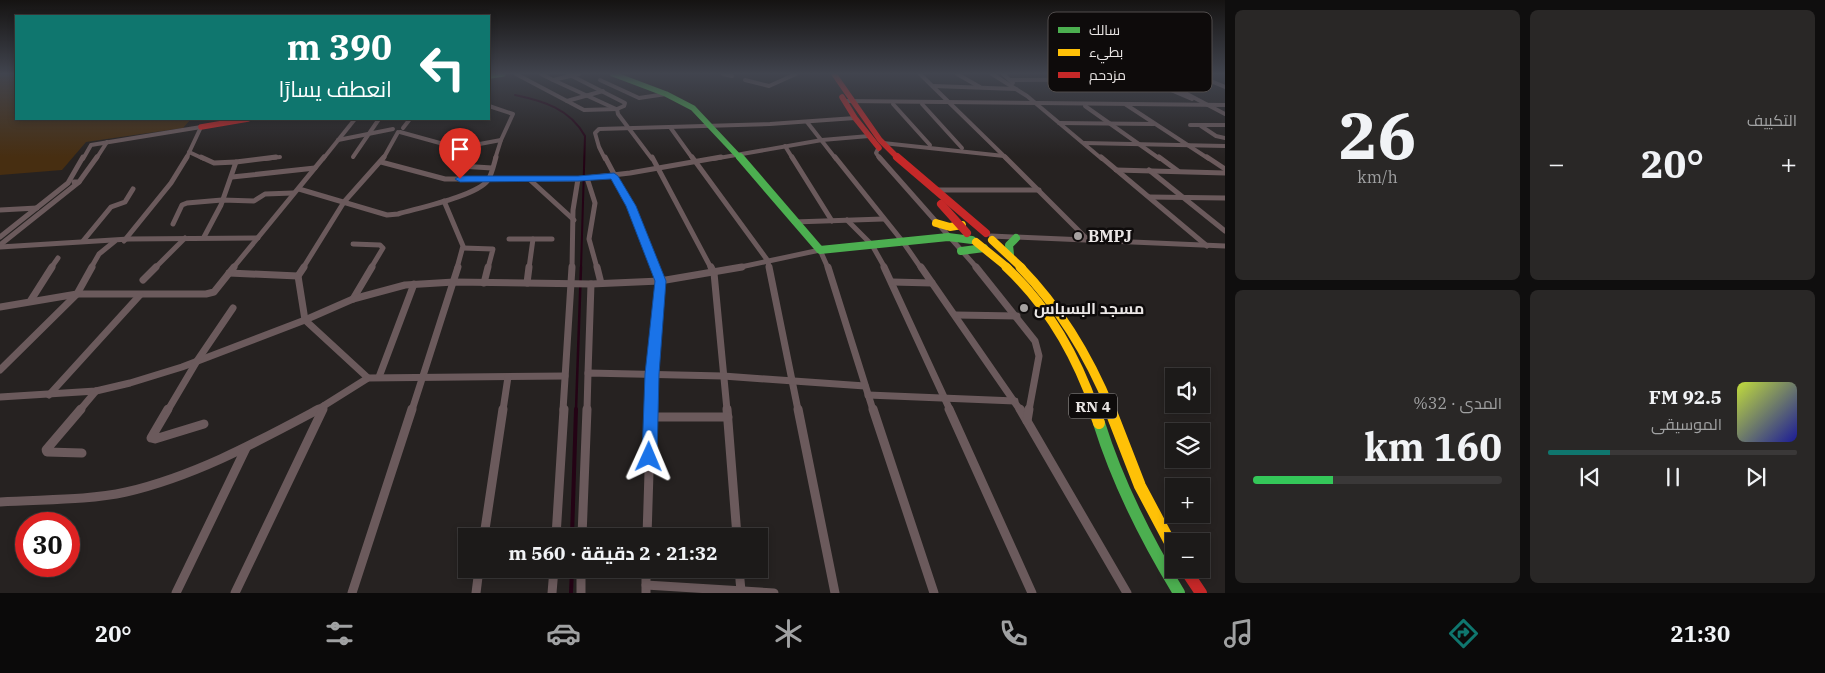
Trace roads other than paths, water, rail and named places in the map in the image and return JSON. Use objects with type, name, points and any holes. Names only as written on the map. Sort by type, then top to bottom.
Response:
[{"type":"main road","points":[[681,102],[693,108],[738,155],[793,222],[820,250],[949,237],[971,237],[975,231],[990,236]]},
{"type":"main road","name":"RN 4","points":[[850,103],[856,118],[869,136],[990,236],[1010,255],[1054,305],[1081,345],[1096,374],[1147,502],[1165,534]]},
{"type":"main road","name":"RN 4","points":[[850,103],[881,144],[962,225],[971,237],[1011,269],[1032,292],[1066,342],[1081,370],[1123,492],[1146,538],[1179,593]]},
{"type":"main road","points":[[201,127],[207,120]]},
{"type":"main road","points":[[201,127],[242,120]]},
{"type":"main road","points":[[936,223],[950,227],[962,225]]},
{"type":"main road","points":[[1010,255],[1009,246],[1016,238]]},
{"type":"main road","points":[[961,251],[985,248]]},
{"type":"main road","points":[[1191,578],[1201,593]]},
{"type":"street","points":[[568,102],[587,111],[617,109],[624,106],[625,103],[623,102]]},
{"type":"street","points":[[599,102],[617,109]]},
{"type":"street","points":[[1204,102],[1225,114]]},
{"type":"street","points":[[850,103],[1225,106]]},
{"type":"street","points":[[850,103],[951,103],[1090,241]]},
{"type":"street","points":[[1033,103],[1085,106],[1126,105],[1225,171]]},
{"type":"street","points":[[1033,103],[1203,246]]},
{"type":"street","points":[[893,104],[930,145]]},
{"type":"street","points":[[922,104],[962,148]]},
{"type":"street","points":[[299,189],[392,215],[467,194],[489,178],[501,140],[513,114],[508,110],[490,106]]},
{"type":"street","points":[[1085,106],[1178,171]]},
{"type":"street","points":[[617,109],[618,114],[645,147],[659,169],[714,273],[736,528]]},
{"type":"street","points":[[647,528],[652,374],[660,281],[631,206],[599,147],[595,133],[599,129],[628,127],[807,122],[856,118]]},
{"type":"street","points":[[0,307],[31,300],[77,294],[210,294],[229,274],[354,120]]},
{"type":"street","points":[[353,157],[367,134],[379,120]]},
{"type":"street","points":[[368,378],[305,320],[298,276],[344,202],[381,162],[398,130],[409,120]]},
{"type":"street","points":[[807,122],[903,242],[1015,401],[1127,593]]},
{"type":"street","points":[[1059,124],[1155,124]]},
{"type":"street","points":[[1059,124],[1084,143],[1113,170],[1149,197],[1203,246]]},
{"type":"street","points":[[1190,125],[1225,125]]},
{"type":"street","points":[[1200,125],[1216,136],[1225,138]]},
{"type":"street","points":[[0,237],[68,183],[90,146],[201,127]]},
{"type":"street","points":[[124,240],[171,184],[184,164],[201,127]]},
{"type":"street","points":[[670,127],[768,261],[835,593]]},
{"type":"street","points":[[338,140],[398,130],[458,148],[501,140]]},
{"type":"street","points":[[381,162],[439,178],[578,179],[659,169],[822,140],[869,136]]},
{"type":"street","points":[[0,246],[79,182],[107,142]]},
{"type":"street","points":[[1084,143],[1225,146]]},
{"type":"street","points":[[881,144],[930,145],[1002,154]]},
{"type":"street","points":[[881,144],[948,148],[1002,154]]},
{"type":"street","points":[[881,144],[876,153],[880,159],[1017,316],[1035,341],[1039,350],[1027,421]]},
{"type":"street","points":[[785,146],[832,221]]},
{"type":"street","points":[[458,148],[460,166],[492,168]]},
{"type":"street","points":[[189,152],[216,163],[280,157]]},
{"type":"street","points":[[184,164],[201,157]]},
{"type":"street","points":[[204,238],[222,200],[236,162]]},
{"type":"street","points":[[232,176],[315,168]]},
{"type":"street","points":[[1113,170],[1225,171]]},
{"type":"street","points":[[1150,170],[1225,230]]},
{"type":"street","points":[[1218,172],[1225,178]]},
{"type":"street","points":[[587,178],[595,203],[589,239],[601,283]]},
{"type":"street","points":[[529,179],[574,220]]},
{"type":"street","points":[[556,528],[578,179]]},
{"type":"street","points":[[68,183],[79,182]]},
{"type":"street","points":[[83,241],[111,207],[125,202],[133,189]]},
{"type":"street","points":[[934,190],[1039,190]]},
{"type":"street","points":[[173,224],[184,203],[222,200],[254,201],[265,194],[293,194]]},
{"type":"street","points":[[1149,197],[1225,198]]},
{"type":"street","points":[[1218,198],[1225,203]]},
{"type":"street","points":[[352,593],[454,282],[463,248],[444,201]]},
{"type":"street","points":[[0,210],[38,208]]},
{"type":"street","points":[[793,222],[883,219]]},
{"type":"street","points":[[848,220],[872,245],[892,282],[1032,593]]},
{"type":"street","points":[[990,236],[1225,246]]},
{"type":"street","points":[[142,280],[185,238]]},
{"type":"street","points":[[0,246],[83,241],[258,238]]},
{"type":"street","points":[[527,283],[533,239]]},
{"type":"street","points":[[510,240],[552,239]]},
{"type":"street","points":[[0,370],[77,294],[99,254],[116,241]]},
{"type":"street","points":[[353,299],[383,248],[380,245],[354,244]]},
{"type":"street","points":[[463,248],[493,249],[484,282]]},
{"type":"street","points":[[0,397],[96,391],[130,383],[197,361],[305,320],[353,299],[414,284],[454,282],[591,284],[660,281],[714,273],[820,250],[828,268],[934,593]]},
{"type":"street","points":[[31,300],[58,258]]},
{"type":"street","points":[[229,274],[298,276]]},
{"type":"street","points":[[892,282],[932,283]]},
{"type":"street","points":[[380,377],[414,284]]},
{"type":"street","points":[[582,528],[591,284]]},
{"type":"street","points":[[49,395],[140,295]]},
{"type":"street","points":[[204,424],[155,439],[150,438],[197,361],[233,308]]},
{"type":"street","points":[[956,315],[1017,316]]},
{"type":"street","points":[[588,372],[723,376],[865,386]]},
{"type":"street","points":[[0,502],[61,499],[124,492],[156,484],[193,471],[246,448],[324,406],[368,378],[565,376]]},
{"type":"street","points":[[485,528],[508,377]]},
{"type":"street","points":[[82,453],[47,452],[46,450],[96,391]]},
{"type":"street","points":[[868,395],[1015,401]]},
{"type":"street","points":[[234,593],[324,406]]},
{"type":"street","points":[[650,417],[728,416]]},
{"type":"street","points":[[176,593],[246,448]]},
{"type":"street","points":[[476,593],[478,578]]},
{"type":"street","points":[[552,593],[553,578]]},
{"type":"street","points":[[581,578],[581,593]]},
{"type":"street","points":[[740,578],[741,591]]},
{"type":"street","points":[[646,589],[774,593]]},
{"type":"waterway","points":[[542,102],[572,119],[585,136],[581,268]]},
{"type":"waterway","points":[[576,410],[581,267]]},
{"type":"waterway","points":[[572,528],[576,409]]},
{"type":"waterway","points":[[571,593],[572,578]]},
{"type":"place","name":"BMPJ","points":[[1078,236]]},
{"type":"place","name":"مسجد البسباس","points":[[1024,308]]}]
